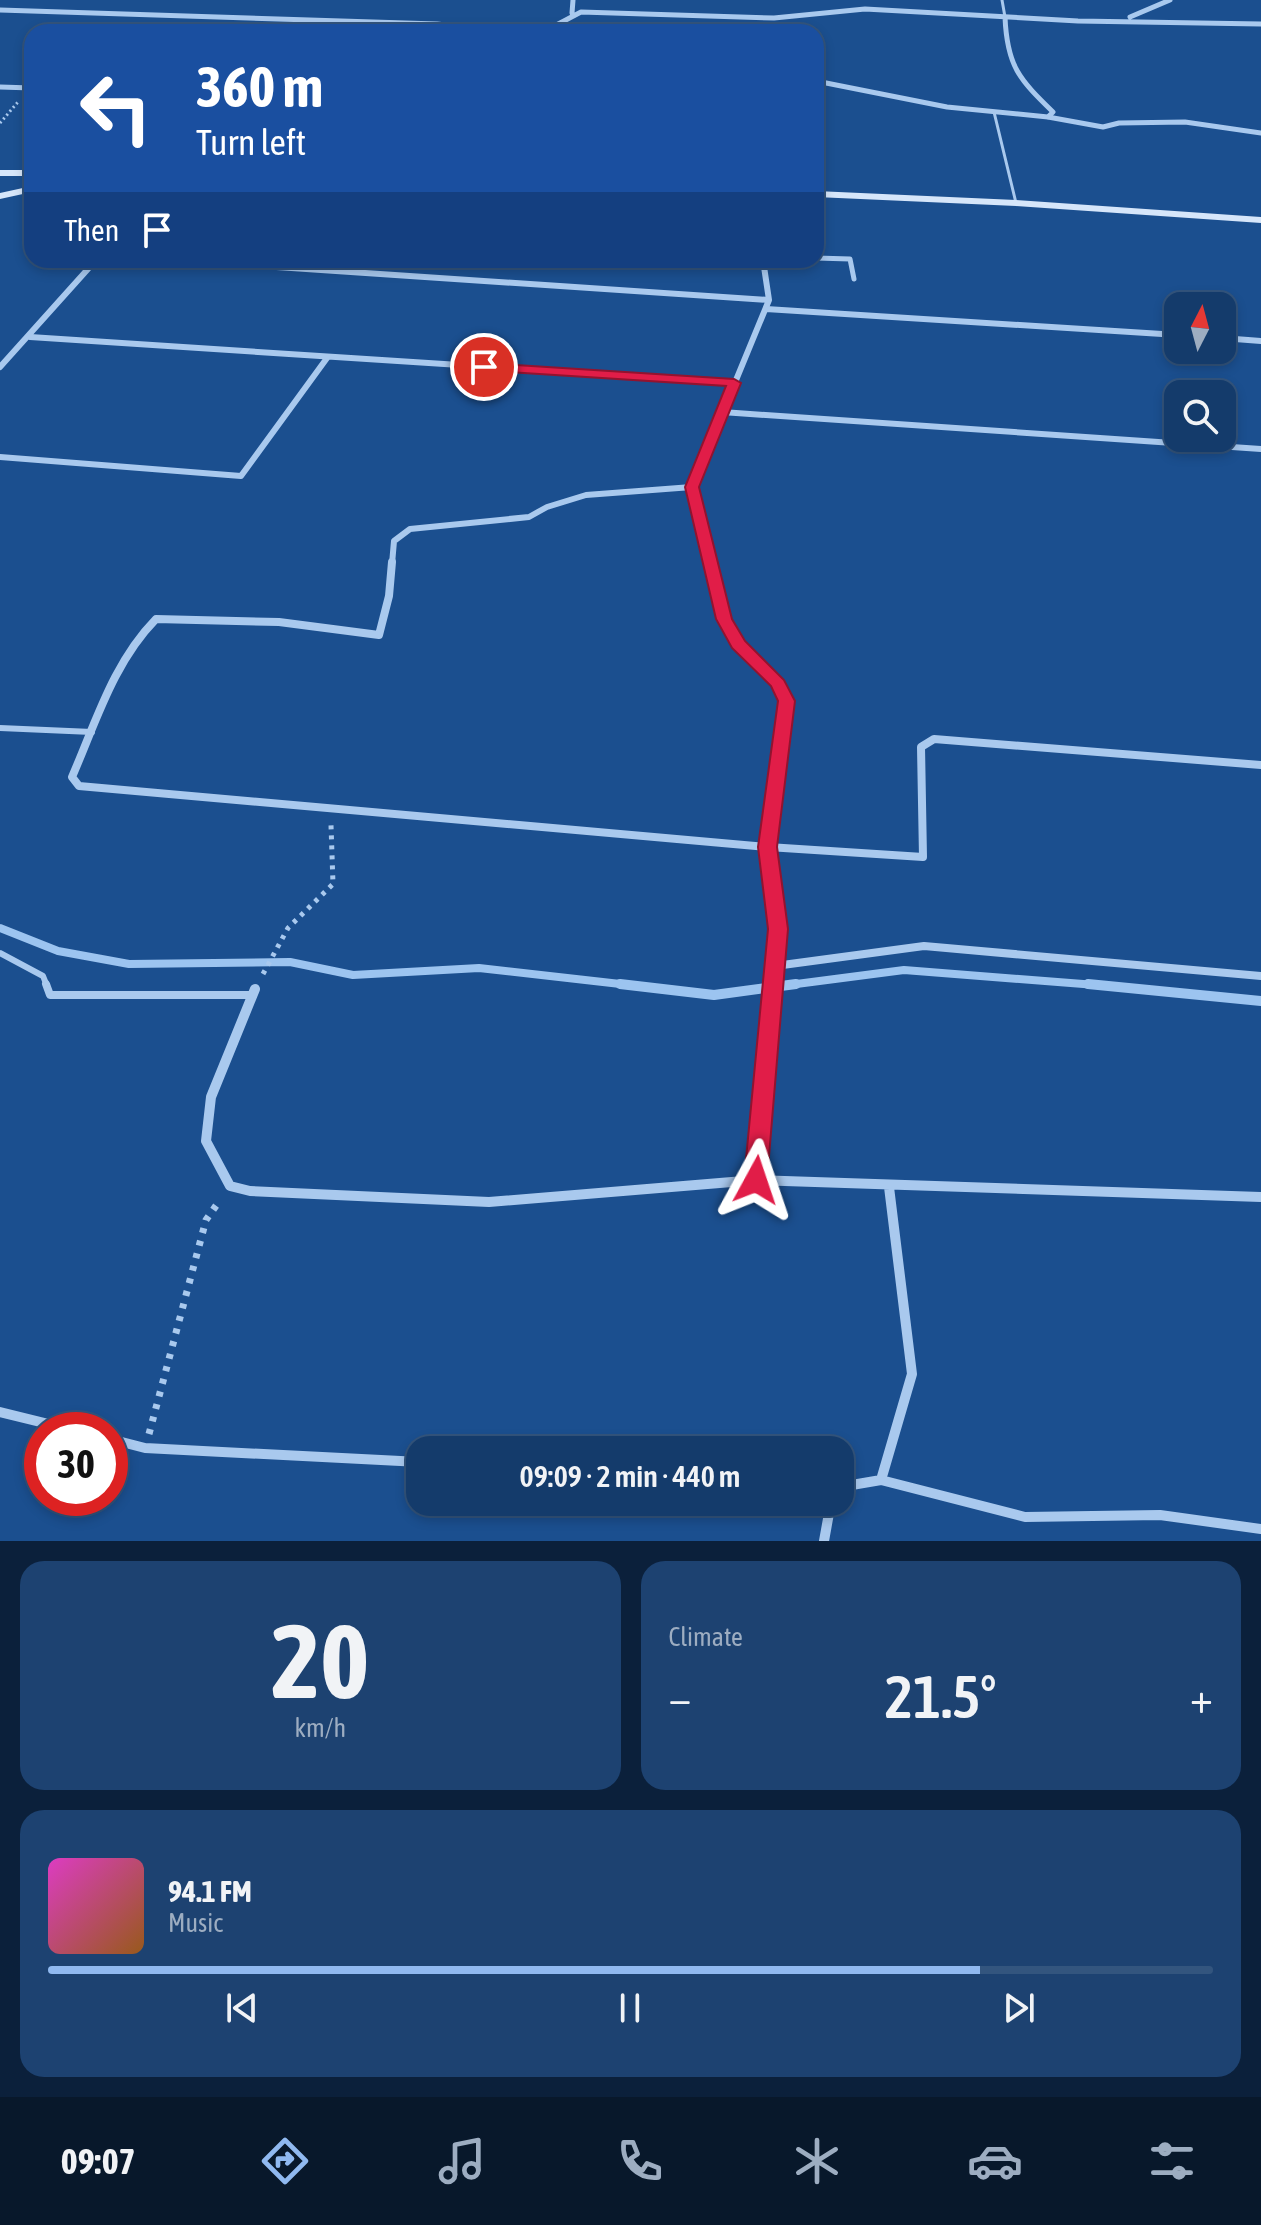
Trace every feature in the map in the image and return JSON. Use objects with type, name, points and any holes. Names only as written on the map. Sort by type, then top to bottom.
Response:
[{"type":"street","points":[[572,13],[573,0]]},
{"type":"street","points":[[1122,20],[1170,0]]},
{"type":"street","points":[[559,24],[572,13],[774,18],[865,9],[1005,17],[1261,24]]},
{"type":"street","points":[[0,10],[437,24]]},
{"type":"street","points":[[1005,17],[1006,54],[1017,76],[1053,112],[1048,117]]},
{"type":"street","points":[[824,83],[919,102],[1048,117],[1103,127],[1119,123],[1185,122],[1261,133]]},
{"type":"street","points":[[0,87],[24,88]]},
{"type":"street","points":[[0,173],[24,173]]},
{"type":"street","points":[[0,196],[24,191]]},
{"type":"street","points":[[824,194],[1016,203],[1261,220]]},
{"type":"street","points":[[0,367],[89,268]]},
{"type":"street","points":[[291,268],[769,300]]},
{"type":"street","points":[[756,1180],[778,929],[768,847],[787,701],[778,684],[738,644],[724,619],[692,487],[769,300],[764,268]]},
{"type":"street","points":[[766,309],[1164,334]]},
{"type":"street","points":[[30,337],[734,383]]},
{"type":"street","points":[[1236,339],[1261,341]]},
{"type":"street","points":[[0,457],[241,476],[327,358]]},
{"type":"street","points":[[722,412],[1261,449]]},
{"type":"street","points":[[692,487],[569,500],[545,506],[529,517],[410,529],[394,541],[389,596],[379,635],[279,622],[156,619],[143,629],[117,674],[72,777],[79,786],[330,810],[923,857],[921,747],[934,739],[1261,765]]},
{"type":"street","points":[[775,966],[924,946],[1261,976]]},
{"type":"street","points":[[254,992],[211,1097],[206,1141],[230,1186],[250,1191],[489,1202],[756,1180],[889,1187],[1261,1197]]},
{"type":"street","points":[[881,1480],[912,1374],[889,1187]]},
{"type":"street","points":[[0,1412],[24,1418]]},
{"type":"street","points":[[128,1444],[145,1448],[406,1461]]},
{"type":"street","points":[[854,1485],[881,1480],[1025,1517],[1160,1515],[1261,1529]]},
{"type":"street","points":[[824,1541],[828,1516]]},
{"type":"lane","points":[[1002,0],[1005,17]]},
{"type":"lane","points":[[994,112],[1016,203]]},
{"type":"lane","points":[[824,258],[850,259],[854,279]]},
{"type":"lane","points":[[0,728],[93,732]]},
{"type":"lane","points":[[0,953],[43,976],[50,995],[254,992]]},
{"type":"path","points":[[254,992],[288,928],[333,884],[330,810]]},
{"type":"path","points":[[145,1448],[206,1220],[230,1186]]},
{"type":"waterway","points":[[0,928],[58,951],[129,964],[290,962],[353,975],[479,968],[638,986]]},
{"type":"waterway","points":[[784,986],[904,970],[1106,986]]},
{"type":"waterway","points":[[620,984],[714,995],[784,986]]},
{"type":"waterway","points":[[784,986],[796,984]]},
{"type":"waterway","points":[[1088,984],[1106,986]]},
{"type":"waterway","points":[[1106,986],[1261,1001]]},
{"type":"route","points":[[484,367],[734,383],[692,487],[724,619],[738,644],[778,684],[787,701],[768,847],[778,929],[756,1180]]}]
